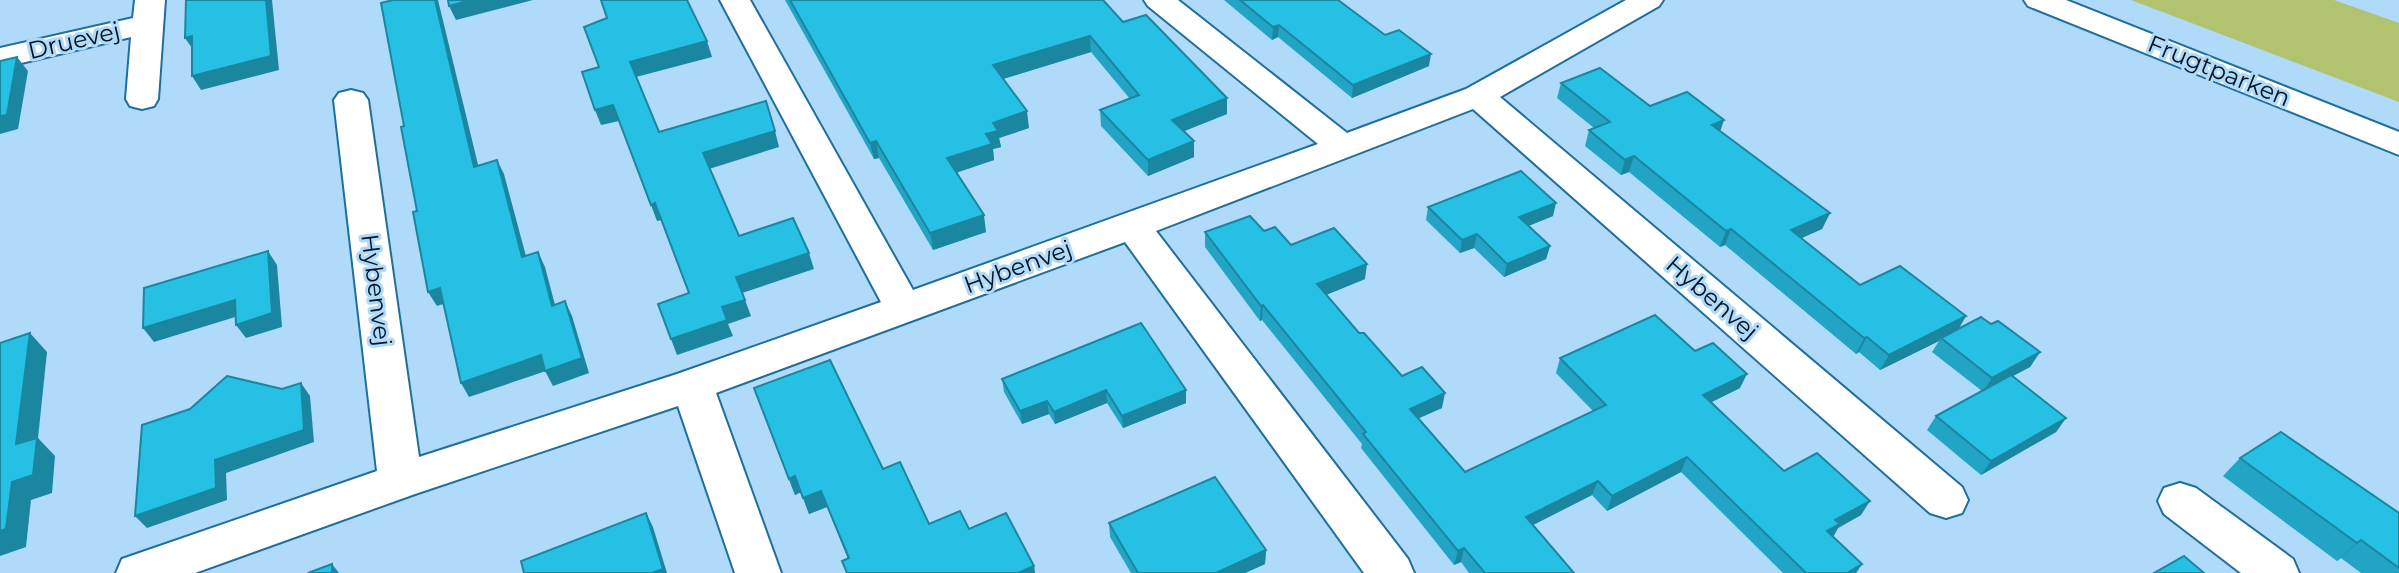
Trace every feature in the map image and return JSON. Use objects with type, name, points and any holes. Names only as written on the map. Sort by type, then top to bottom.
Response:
[{"type":"street","points":[[735,0],[903,307]]},
{"type":"street","points":[[1159,0],[1343,147]]},
{"type":"street","name":"Hybenvej","points":[[156,570],[400,481],[692,385],[1133,226],[1478,96],[1648,0]]},
{"type":"street","name":"Frugtparken","points":[[2039,0],[2399,144]]},
{"type":"street","name":"Druevej","points":[[0,58],[149,12],[142,99]]},
{"type":"street","name":"Hybenvej","points":[[1478,96],[1946,500]]},
{"type":"street","name":"Hybenvej","points":[[351,100],[400,481]]},
{"type":"street","points":[[1133,226],[1391,573]]},
{"type":"street","points":[[692,385],[758,573]]},
{"type":"street","points":[[2180,501],[2276,573]]},
{"type":"green space","points":[[2131,0],[2334,0],[2399,23],[2399,102]]},
{"type":"building","points":[[186,0],[266,0],[271,56],[192,76],[192,36],[185,38]]},
{"type":"building","points":[[393,0],[435,0],[474,167],[497,160],[522,257],[538,252],[552,306],[565,301],[582,358],[545,371],[541,355],[461,383],[440,288],[428,292],[413,212],[417,211],[401,127],[404,126],[381,3]]},
{"type":"building","points":[[448,0],[472,0],[449,6]]},
{"type":"building","points":[[601,0],[687,0],[707,41],[630,62],[659,132],[766,101],[775,131],[703,153],[739,236],[793,218],[809,253],[736,277],[745,300],[722,307],[727,320],[671,339],[658,304],[689,293],[655,203],[651,205],[613,105],[595,110],[582,72],[599,67],[584,27],[607,18]]},
{"type":"building","points":[[790,0],[1103,0],[1123,22],[1146,15],[1227,98],[1172,120],[1194,141],[1148,160],[1100,110],[1139,95],[1090,36],[993,65],[1027,111],[993,123],[998,131],[986,134],[992,144],[947,158],[984,215],[930,233],[876,141],[870,143]]},
{"type":"building","points":[[1240,0],[1338,0],[1385,35],[1399,30],[1431,54],[1353,85],[1279,25],[1273,27]]},
{"type":"building","points":[[17,57],[7,115],[0,116],[0,61]]},
{"type":"building","points":[[1600,68],[1650,106],[1687,92],[1724,120],[1712,125],[1830,213],[1791,230],[1860,285],[1900,266],[1966,316],[1889,355],[1867,337],[1864,338],[1731,229],[1726,231],[1634,156],[1625,160],[1589,130],[1610,122],[1561,83]]},
{"type":"building","points":[[1521,171],[1556,203],[1519,217],[1550,246],[1507,264],[1477,234],[1462,240],[1428,207]]},
{"type":"building","points":[[1250,216],[1264,231],[1275,227],[1291,245],[1334,228],[1367,264],[1317,284],[1359,333],[1364,333],[1402,376],[1422,367],[1445,393],[1410,409],[1465,472],[1606,405],[1560,358],[1655,315],[1695,351],[1713,343],[1747,374],[1703,395],[1784,471],[1817,453],[1870,501],[1835,520],[1840,524],[1827,531],[1862,564],[1847,573],[1806,573],[1687,457],[1612,496],[1598,481],[1526,517],[1574,573],[1485,573],[1464,548],[1458,551],[1363,434],[1366,432],[1263,305],[1261,306],[1205,232]]},
{"type":"building","points":[[268,251],[272,313],[236,325],[235,300],[143,328],[144,288]]},
{"type":"building","points":[[1981,317],[1991,324],[1998,321],[2040,352],[1992,378],[1941,338]]},
{"type":"building","points":[[1141,323],[1186,390],[1122,416],[1106,390],[1054,412],[1047,401],[1020,411],[1002,379]]},
{"type":"building","points":[[30,333],[16,444],[37,438],[33,475],[12,482],[6,529],[0,531],[0,343]]},
{"type":"building","points":[[830,360],[883,469],[900,462],[929,524],[960,511],[969,529],[1006,513],[1034,566],[1018,573],[847,573],[842,561],[849,558],[821,491],[803,498],[795,476],[789,479],[754,388]]},
{"type":"building","points":[[2011,375],[2066,418],[1991,461],[1936,416]]},
{"type":"building","points":[[227,376],[282,389],[301,383],[304,430],[215,460],[216,488],[135,516],[142,425],[190,409]]},
{"type":"building","points":[[2281,432],[2399,513],[2399,568],[2361,540],[2357,543],[2240,458]]},
{"type":"building","points":[[1215,477],[1266,550],[1216,573],[1138,573],[1109,523]]},
{"type":"building","points":[[646,513],[663,569],[652,573],[524,573],[521,561]]},
{"type":"building","points":[[2184,556],[2204,573],[2154,573]]},
{"type":"building","points":[[332,564],[332,573],[308,573]]}]
